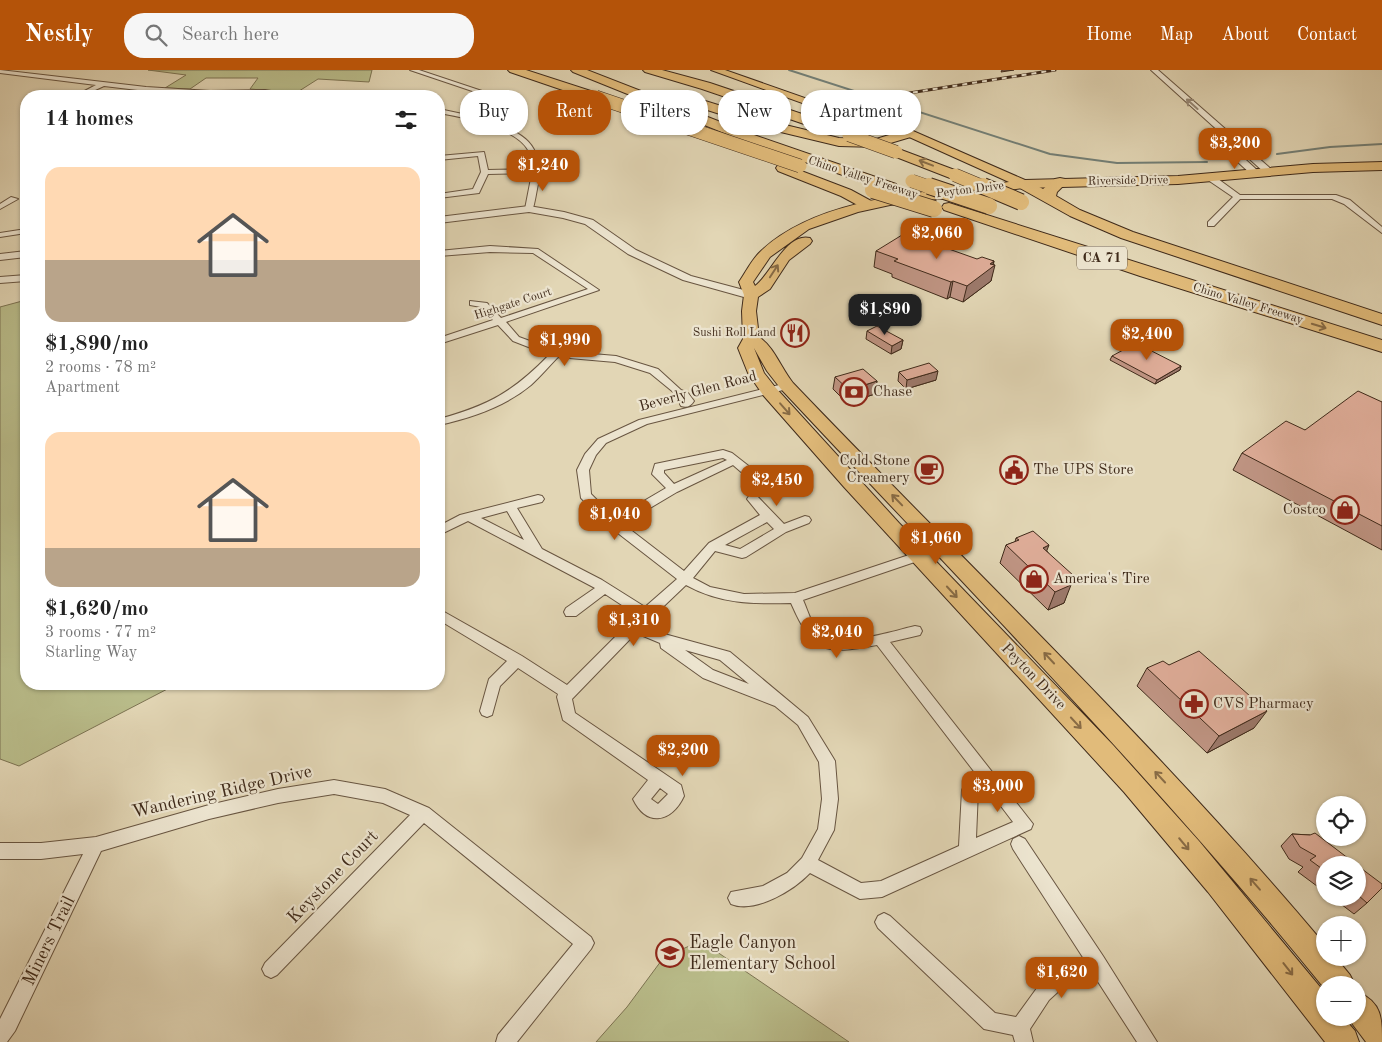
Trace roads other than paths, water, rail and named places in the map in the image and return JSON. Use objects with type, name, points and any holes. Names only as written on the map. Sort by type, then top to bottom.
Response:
[{"type":"highway","points":[[514,70],[873,190],[942,208],[1090,261],[1256,299]]},
{"type":"highway","points":[[565,70],[654,116],[838,189],[868,205]]},
{"type":"highway","name":"Chino Valley Freeway","points":[[577,70],[748,138],[891,187],[942,208]]},
{"type":"highway","name":"Chino Valley Freeway","points":[[612,70],[663,90]]},
{"type":"highway","points":[[649,70],[727,92],[896,152],[1256,299]]},
{"type":"highway","points":[[708,106],[768,125],[801,133]]},
{"type":"highway","name":"Chino Valley Freeway","points":[[708,108],[766,130],[1256,299],[1382,346]]},
{"type":"highway","points":[[810,135],[839,142],[876,143],[902,135]]},
{"type":"highway","points":[[1052,200],[1049,196],[1050,190],[1060,182]]},
{"type":"highway","points":[[1023,184],[1075,213],[1128,235],[1382,320]]},
{"type":"highway","name":"Chino Valley Freeway","points":[[1256,299],[1382,329]]},
{"type":"main road","points":[[716,70],[801,100]]},
{"type":"main road","points":[[734,70],[801,93]]},
{"type":"main road","points":[[913,135],[1023,184]]},
{"type":"main road","name":"Riverside Drive","points":[[1023,184],[1144,182],[1211,178],[1321,167],[1382,166]]},
{"type":"main road","name":"Peyton Drive","points":[[1023,184],[930,194],[868,205],[831,218],[817,232],[784,257],[765,286],[751,295],[749,311],[751,339],[746,348],[749,360],[1007,614],[1205,826],[1287,920],[1333,976]]},
{"type":"main road","name":"Peyton Drive","points":[[778,388],[919,557],[1133,785],[1271,948],[1316,1006]]},
{"type":"main road","points":[[1366,1017],[1382,1038]]},
{"type":"main road","name":"Peyton Drive","points":[[1332,1026],[1344,1042]]},
{"type":"street","points":[[413,70],[474,90]]},
{"type":"street","points":[[0,71],[160,90]]},
{"type":"street","points":[[1151,72],[1180,104]]},
{"type":"street","points":[[1151,72],[1268,172]]},
{"type":"street","points":[[90,90],[102,84]]},
{"type":"street","points":[[445,112],[460,115]]},
{"type":"street","points":[[518,135],[533,150],[536,171],[529,209]]},
{"type":"street","points":[[1224,144],[1255,173]]},
{"type":"street","points":[[445,157],[481,154],[485,172],[476,190],[445,195]]},
{"type":"street","points":[[485,172],[536,171]]},
{"type":"street","points":[[1211,178],[1238,197],[1332,197],[1341,199],[1382,231]]},
{"type":"street","points":[[1211,224],[1238,197]]},
{"type":"street","points":[[0,207],[14,199]]},
{"type":"street","points":[[445,219],[529,209],[564,215],[589,222],[632,252],[686,278],[751,295]]},
{"type":"street","points":[[0,236],[20,232]]},
{"type":"street","name":"Highgate Court","points":[[445,253],[490,249],[535,251],[595,290],[445,339]]},
{"type":"street","points":[[0,258],[20,255]]},
{"type":"street","points":[[0,280],[20,278]]},
{"type":"street","points":[[473,303],[484,305],[516,338],[532,346],[556,354],[616,359],[654,372],[677,392],[676,399],[688,407]]},
{"type":"street","points":[[445,420],[482,407],[516,391],[528,382],[556,354]]},
{"type":"street","name":"Beverly Glen Road","points":[[778,388],[688,407],[643,422],[602,441],[591,454],[583,470],[585,495],[614,524],[685,579],[707,591],[744,599],[795,598],[942,548]]},
{"type":"street","points":[[717,445],[751,474]]},
{"type":"street","points":[[614,524],[673,489],[731,462],[730,457]]},
{"type":"street","points":[[673,489],[658,474],[659,467],[730,457]]},
{"type":"street","points":[[445,528],[470,517],[538,499]]},
{"type":"street","points":[[753,499],[782,529]]},
{"type":"street","points":[[510,506],[538,551]]},
{"type":"street","points":[[470,517],[538,551],[605,588],[646,614]]},
{"type":"street","points":[[566,695],[646,614],[685,579],[713,546],[765,518],[770,518]]},
{"type":"street","points":[[713,546],[742,554],[782,529],[805,520]]},
{"type":"street","points":[[571,612],[605,588]]},
{"type":"street","points":[[795,598],[815,636],[820,640],[843,644],[880,639],[915,631]]},
{"type":"street","points":[[445,618],[517,660],[566,695],[568,716],[659,779]]},
{"type":"street","points":[[634,626],[653,636],[708,674],[785,704]]},
{"type":"street","points":[[653,636],[725,656],[785,704],[803,721],[827,761],[830,799],[826,830],[808,863],[793,879],[764,894],[737,898]]},
{"type":"street","points":[[808,863],[860,891],[882,889],[1025,824],[880,639]]},
{"type":"street","points":[[487,711],[494,683],[517,660]]},
{"type":"street","points":[[967,850],[970,790],[972,785],[987,775]]},
{"type":"street","name":"Wandering Ridge Drive","points":[[0,850],[41,851],[96,844],[209,812],[278,796],[334,787],[385,796],[424,814],[584,943],[504,1042]]},
{"type":"street","name":"Keystone Court","points":[[271,969],[424,814]]},
{"type":"street","name":"Miners Trail","points":[[0,1036],[8,1024],[96,844]]},
{"type":"street","points":[[1019,844],[1148,1042]]},
{"type":"street","points":[[884,922],[991,1022],[1022,1034],[1043,994],[1055,983],[1097,962]]},
{"type":"waterway","points":[[789,70],[1050,154],[1117,163],[1207,162]]},
{"type":"waterway","points":[[1277,154],[1330,147],[1382,144]]},
{"type":"railway","points":[[921,91],[1055,70]]},
{"type":"place","name":"Sushi Roll Land","points":[[795,333]]},
{"type":"place","name":"Chase","points":[[854,392]]},
{"type":"place","name":"Cold Stone Creamery","points":[[929,470]]},
{"type":"place","name":"The UPS Store","points":[[1014,470]]},
{"type":"place","name":"Costco","points":[[1345,510]]},
{"type":"place","name":"America's Tire","points":[[1034,579]]},
{"type":"place","name":"CVS Pharmacy","points":[[1194,704]]},
{"type":"place","name":"Eagle Canyon Elementary School","points":[[670,953]]}]
